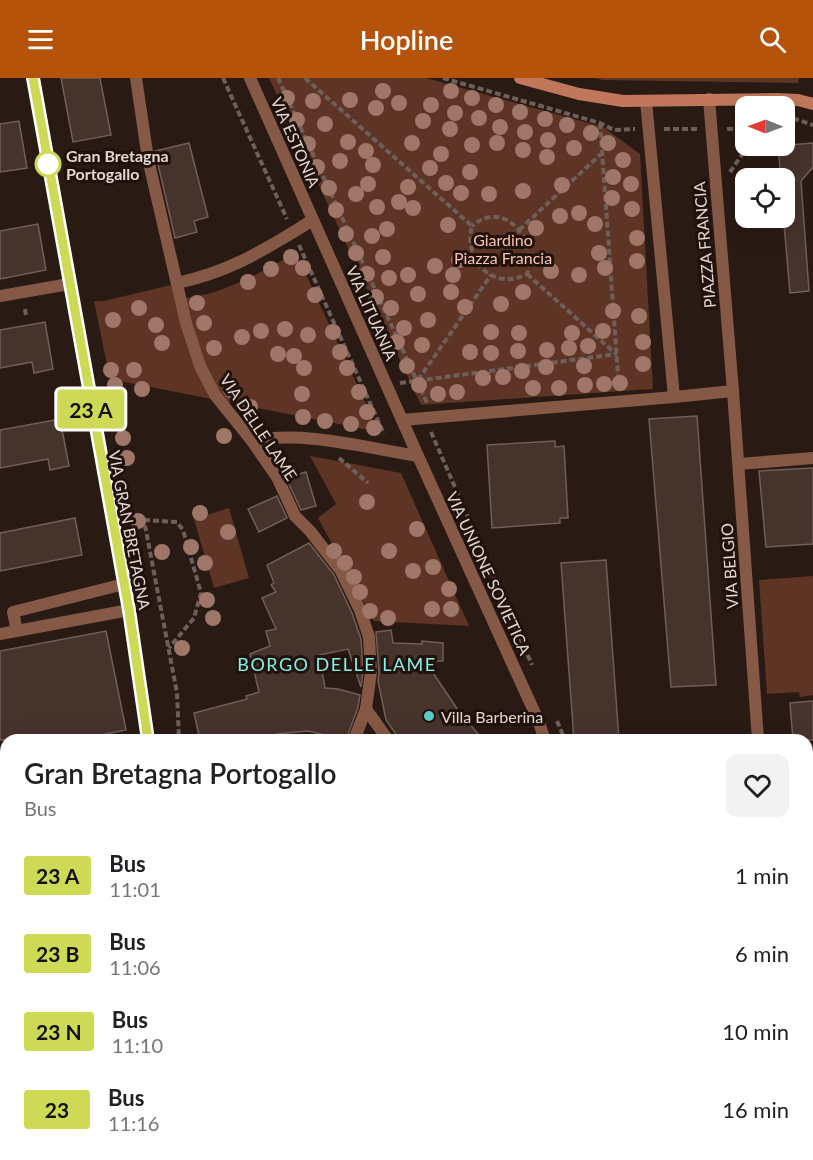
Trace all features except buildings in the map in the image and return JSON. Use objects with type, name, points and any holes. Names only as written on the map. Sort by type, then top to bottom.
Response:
[{"type":"main road","points":[[520,78],[602,99],[646,101],[777,99],[798,100],[813,104]]},
{"type":"street","name":"VIA GRAN BRETAGNA","points":[[33,78],[129,610],[147,734]]},
{"type":"street","name":"VIA DELLE LAME","points":[[136,78],[148,159],[192,347],[207,381],[222,405],[252,441],[277,477],[295,516],[310,531],[341,571],[360,610],[369,637],[371,672],[366,710],[356,734]]},
{"type":"street","name":"VIA ESTONIA","points":[[250,78],[313,220]]},
{"type":"street","name":"PIAZZA FRANCIA","points":[[709,99],[733,391]]},
{"type":"street","points":[[646,101],[674,397]]},
{"type":"street","points":[[177,283],[214,274],[234,266],[313,220]]},
{"type":"street","name":"VIA LITUANIA","points":[[313,220],[402,420]]},
{"type":"street","points":[[0,296],[69,284]]},
{"type":"street","points":[[402,420],[733,391]]},
{"type":"street","name":"VIA BELGIO","points":[[733,391],[758,734]]},
{"type":"street","name":"VIA UNIONE SOVIETICA","points":[[402,420],[543,734]]},
{"type":"street","points":[[252,441],[280,437],[318,440],[418,456]]},
{"type":"street","points":[[739,464],[813,458]]},
{"type":"street","points":[[17,631],[13,612],[124,584]]},
{"type":"street","points":[[0,634],[129,610]]},
{"type":"street","points":[[366,710],[384,734]]},
{"type":"path","points":[[223,78],[287,219]]},
{"type":"path","points":[[278,78],[428,405]]},
{"type":"path","points":[[305,78],[472,226]]},
{"type":"path","points":[[443,78],[600,123],[614,130]]},
{"type":"path","points":[[795,119],[813,125]]},
{"type":"path","points":[[600,123],[619,390]]},
{"type":"path","points":[[659,129],[700,129]]},
{"type":"path","points":[[519,230],[602,153]]},
{"type":"path","points":[[486,218],[499,218],[508,221],[519,230],[528,244],[530,263],[527,274],[517,279],[500,279],[482,268],[470,249],[469,237],[472,226],[486,218]]},
{"type":"path","points":[[297,242],[384,434]]},
{"type":"path","points":[[527,274],[616,354]]},
{"type":"path","points":[[417,381],[491,275]]},
{"type":"path","points":[[25,309],[26,316]]},
{"type":"path","points":[[386,385],[616,354]]},
{"type":"path","points":[[430,430],[537,675]]},
{"type":"path","points":[[318,440],[368,483]]},
{"type":"path","points":[[127,503],[131,517],[177,522],[183,530],[201,593],[194,618],[169,648]]},
{"type":"path","points":[[144,520],[177,693],[179,734]]},
{"type":"path","points":[[555,717],[562,734]]},
{"type":"green space","name":"Giardino Piazza Francia","points":[[269,78],[426,78],[603,127],[640,154],[653,389],[421,405]]},
{"type":"green space","points":[[595,78],[799,78],[798,83],[603,80]]},
{"type":"green space","points":[[296,253],[379,432],[110,379],[94,301],[104,301],[171,285],[175,299],[191,298],[238,283]]},
{"type":"green space","points":[[310,456],[401,473],[469,626],[374,621],[318,518],[336,504]]},
{"type":"green space","points":[[229,508],[249,578],[214,588],[194,519]]},
{"type":"green space","points":[[813,576],[813,695],[800,697],[799,692],[767,694],[759,580]]},
{"type":"bus line","points":[[33,78],[129,610],[147,734]]},
{"type":"place","name":"Gran Bretagna Portogallo","points":[[48,164]]},
{"type":"place","name":"Villa Barberina","points":[[429,716]]},
{"type":"district","name":"BORGO DELLE LAME","points":[[337,664]]}]
